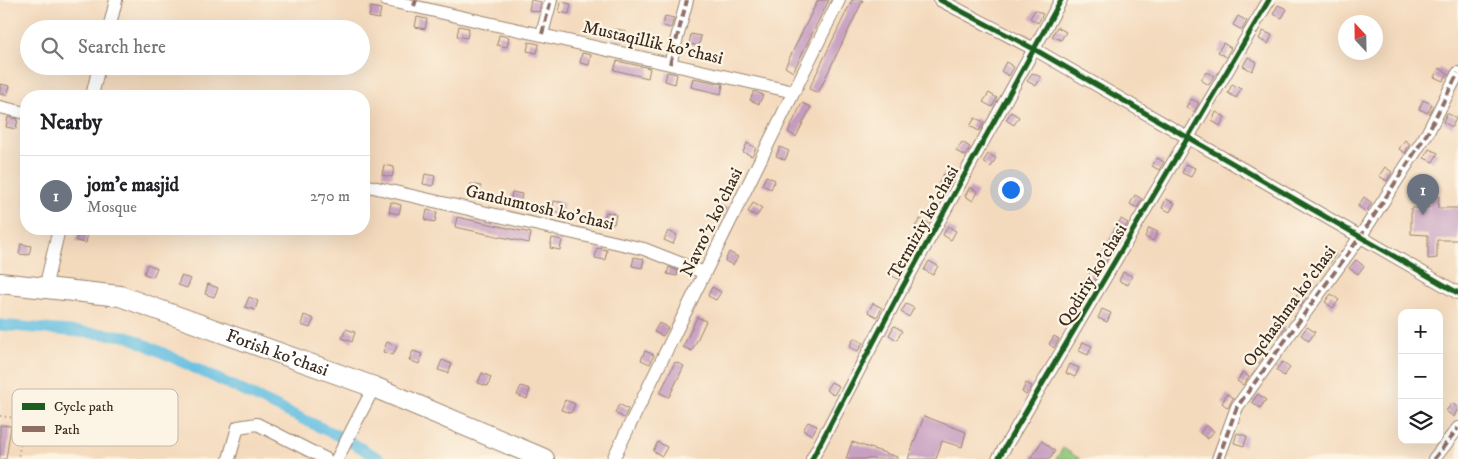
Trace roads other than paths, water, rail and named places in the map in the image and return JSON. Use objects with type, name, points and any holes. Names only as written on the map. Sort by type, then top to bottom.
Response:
[{"type":"main road","name":"Forish ko'chasi","points":[[0,283],[120,296],[374,387],[544,459]]},
{"type":"street","points":[[111,20],[116,0]]},
{"type":"street","name":"Mustaqillik ko'chasi","points":[[386,0],[415,3],[794,92]]},
{"type":"street","points":[[542,34],[551,0]]},
{"type":"street","points":[[670,64],[687,0]]},
{"type":"street","name":"Navro'z ko'chasi","points":[[613,459],[839,0]]},
{"type":"street","points":[[940,0],[1034,49],[1190,137],[1458,293]]},
{"type":"street","name":"Termiziy ko'chasi","points":[[812,459],[901,290],[1061,0]]},
{"type":"street","name":"Qodiriy ko'chasi","points":[[998,459],[1190,137],[1269,0]]},
{"type":"street","name":"Oqchashma ko'chasi","points":[[1218,459],[1237,407],[1360,237],[1428,132],[1458,73]]},
{"type":"street","points":[[93,90],[97,75]]},
{"type":"street","points":[[0,107],[20,112]]},
{"type":"street","name":"Gandumtosh ko'chasi","points":[[370,186],[644,249],[705,273]]},
{"type":"street","points":[[45,288],[58,235]]},
{"type":"street","points":[[338,459],[374,387]]},
{"type":"street","points":[[228,459],[238,427],[257,424],[326,459]]},
{"type":"street","points":[[1434,459],[1458,428]]},
{"type":"waterway","points":[[0,325],[127,336],[347,440],[380,459]]},
{"type":"place","name":"jom'e masjid","points":[[1423,215]]}]
